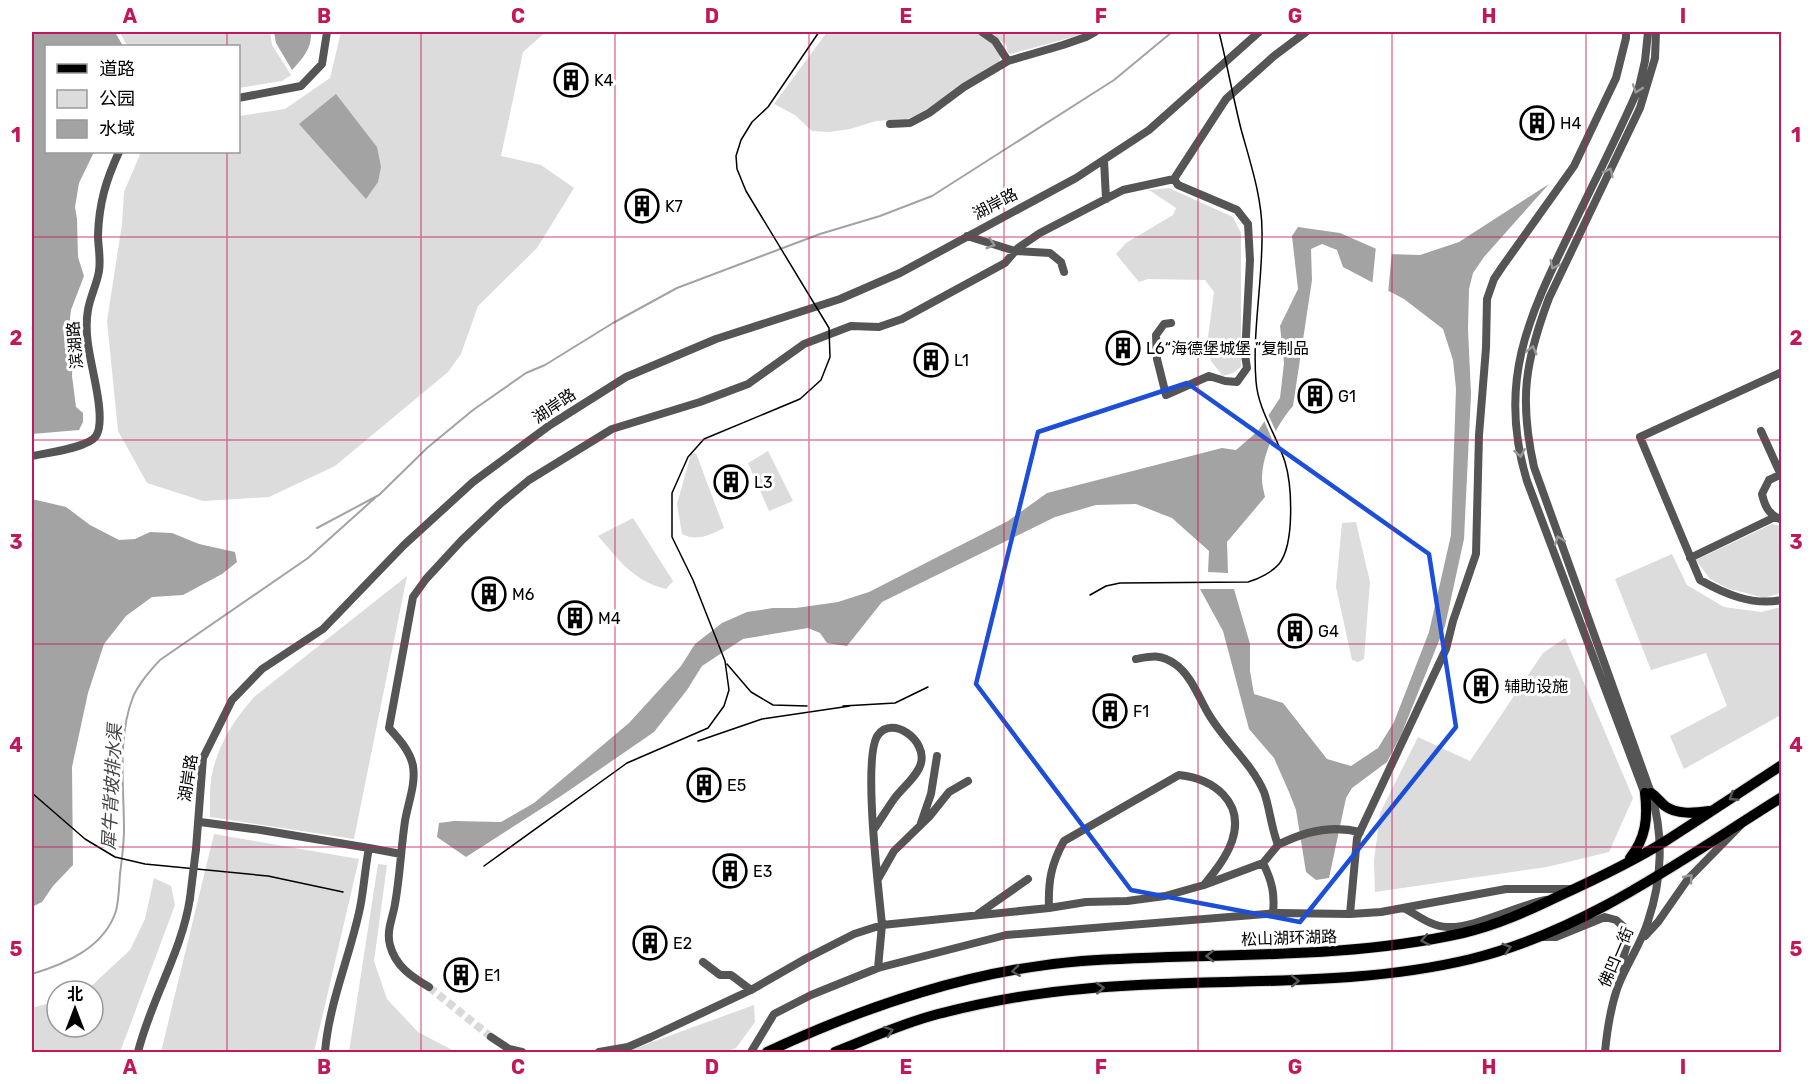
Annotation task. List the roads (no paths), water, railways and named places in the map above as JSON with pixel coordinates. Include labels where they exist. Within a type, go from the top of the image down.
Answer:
[{"type":"main road","name":"松山湖环湖路","points":[[767,1053],[860,1013],[929,988],[1003,973],[1078,962],[1323,953],[1402,945],[1466,932],[1516,916],[1595,881],[1658,845],[1782,765]]},
{"type":"main road","points":[[1627,862],[1637,848],[1645,830],[1648,793],[1659,798],[1668,808],[1676,811],[1685,813],[1712,810]]},
{"type":"main road","points":[[835,1053],[870,1038],[937,1015],[1008,999],[1081,989],[1167,984],[1324,980],[1406,972],[1472,959],[1537,937],[1607,905],[1782,797]]},
{"type":"street","points":[[240,98],[300,86],[322,64],[327,32]]},
{"type":"street","points":[[982,32],[995,40],[1008,61]]},
{"type":"street","points":[[890,124],[910,123],[929,113],[964,87],[1008,61],[1063,45],[1095,32]]},
{"type":"street","name":"湖岸路","points":[[138,1053],[146,1025],[180,942],[190,898],[200,822],[198,813],[203,758],[232,700],[262,669],[324,629],[404,544],[472,482],[550,425],[627,377],[716,339],[840,299],[900,273],[1076,178],[1149,130],[1259,32]]},
{"type":"street","points":[[429,987],[402,968],[390,945],[389,933],[414,778],[412,764],[402,742],[388,728],[412,597],[426,579],[462,540],[529,480],[612,429],[700,402],[748,384],[804,344],[814,340],[851,326],[879,327],[902,319],[1005,263],[1016,251],[1040,233],[1123,190],[1174,179],[1226,99],[1274,56],[1306,32]]},
{"type":"street","points":[[1350,914],[1357,838],[1446,649],[1476,554],[1479,435],[1488,298],[1502,267],[1574,166],[1616,78],[1626,32]]},
{"type":"street","points":[[1648,32],[1639,87],[1529,323],[1522,347],[1514,402],[1520,457],[1527,481],[1648,793]]},
{"type":"street","points":[[1648,793],[1542,493],[1527,438],[1525,382],[1537,329],[1549,298],[1640,108],[1655,58],[1656,32]]},
{"type":"street","name":"滨湖路","points":[[32,456],[79,446],[93,440],[98,433],[99,410],[87,337],[87,322],[88,309],[99,273],[98,236],[103,189],[119,153]]},
{"type":"street","points":[[1104,160],[1106,199]]},
{"type":"street","points":[[1171,323],[1164,324],[1156,335],[1158,359],[1166,395],[1209,376],[1238,382],[1247,368],[1245,356],[1250,260],[1248,224],[1237,210],[1178,185],[1174,179]]},
{"type":"street","points":[[967,236],[1016,251],[1050,253],[1061,262],[1064,272]]},
{"type":"street","points":[[1782,372],[1640,437],[1700,580],[1726,594],[1766,603],[1782,600]]},
{"type":"street","points":[[1690,558],[1778,519],[1765,507],[1762,494],[1769,480],[1781,475],[1761,431]]},
{"type":"street","points":[[1136,659],[1159,655],[1177,665],[1184,674],[1227,742],[1254,773],[1264,793],[1278,844]]},
{"type":"street","points":[[874,830],[895,797],[921,766],[923,755],[909,732],[890,728],[880,732],[874,742],[871,765],[874,830],[877,879],[882,925],[879,968]]},
{"type":"street","points":[[920,826],[931,794],[937,756]]},
{"type":"street","points":[[1049,908],[1048,888],[1054,858],[1064,841],[1179,775],[1200,779],[1215,786],[1227,799],[1232,812],[1234,826],[1232,839],[1224,858],[1204,885]]},
{"type":"street","points":[[877,879],[894,851],[950,792],[968,781]]},
{"type":"street","name":"佛凹一街","points":[[1605,1053],[1608,1023],[1622,978],[1648,921],[1658,875],[1658,845],[1648,793]]},
{"type":"street","points":[[1639,941],[1658,921],[1688,879],[1746,819]]},
{"type":"street","points":[[200,822],[401,854]]},
{"type":"street","points":[[599,1053],[628,1047],[751,990],[854,934],[882,925],[1049,908],[1086,902],[1127,901],[1165,896],[1204,885],[1263,863],[1278,844],[1316,830],[1347,829],[1360,832]]},
{"type":"street","points":[[325,1053],[326,1038],[360,909],[369,848]]},
{"type":"street","points":[[1263,863],[1271,879],[1275,895],[1273,913]]},
{"type":"street","points":[[976,916],[1028,879]]},
{"type":"street","points":[[752,1053],[774,1014],[811,995],[879,968],[1006,935],[1273,913],[1381,912],[1506,889],[1575,889]]},
{"type":"street","points":[[1404,908],[1432,923],[1447,927],[1461,926],[1532,902],[1556,898]]},
{"type":"street","points":[[1537,937],[1556,937],[1605,917],[1616,920],[1625,928],[1629,941],[1623,958],[1622,978]]},
{"type":"street","points":[[703,962],[720,975],[731,975],[751,990]]},
{"type":"street","points":[[491,1037],[509,1049],[522,1053]]},
{"type":"water","points":[[32,32],[115,32],[122,45],[45,45],[45,153],[94,153],[79,183],[75,207],[78,257],[84,276],[71,310],[68,335],[73,357],[72,376],[76,407],[83,413],[83,422],[79,430],[32,434]]},
{"type":"water","points":[[274,32],[311,32],[308,48],[292,70],[276,43]]},
{"type":"water","points":[[336,94],[377,147],[381,167],[378,182],[366,199],[299,124]]},
{"type":"water","points":[[1549,184],[1484,257],[1473,273],[1469,289],[1471,394],[1464,539],[1445,626],[1401,735],[1387,762],[1352,788],[1346,798],[1329,878],[1316,880],[1306,872],[1296,810],[1274,758],[1249,729],[1223,631],[1200,589],[1234,589],[1250,644],[1250,671],[1254,694],[1283,703],[1327,759],[1351,766],[1378,748],[1394,722],[1429,632],[1451,535],[1456,389],[1453,360],[1443,329],[1404,299],[1343,267],[1337,250],[1322,244],[1311,249],[1312,280],[1293,406],[1281,421],[1268,450],[1262,479],[1265,497],[1227,542],[1228,573],[1208,572],[1209,551],[1172,518],[1136,504],[1096,505],[1055,517],[882,602],[847,646],[827,643],[820,633],[808,628],[743,639],[702,666],[687,690],[654,732],[561,796],[466,857],[437,837],[439,823],[501,822],[534,803],[629,723],[681,666],[695,644],[722,623],[747,612],[838,602],[869,592],[1008,521],[1047,493],[1222,448],[1236,450],[1258,431],[1280,398],[1284,363],[1280,326],[1298,289],[1292,236],[1298,227],[1340,233],[1388,254],[1420,255],[1459,242]]},
{"type":"water","points":[[32,499],[66,507],[90,525],[119,540],[135,539],[150,532],[172,533],[199,544],[235,552],[237,562],[222,574],[183,595],[152,597],[126,616],[104,644],[88,693],[72,767],[73,865],[53,886],[42,902],[32,907]]},
{"type":"waterway","points":[[317,528],[379,495],[427,448],[473,410],[526,373],[545,365],[613,323],[677,288],[820,234],[880,216],[932,196],[1114,80],[1172,32]]},
{"type":"waterway","name":"犀牛背坡排水渠","points":[[32,974],[70,959],[93,945],[110,924],[116,911],[124,840],[123,745],[128,713],[133,697],[142,682],[160,660],[308,558],[376,497]]},
{"type":"tunnel","points":[[429,987],[491,1037]]},
{"type":"tram line","points":[[484,866],[627,763],[708,728],[724,706],[729,690],[725,661],[693,580],[672,537],[672,493],[688,457],[704,439],[800,399],[821,380],[830,357],[829,328],[746,191],[737,169],[736,156],[741,140],[752,122],[768,107],[819,32]]},
{"type":"tram line","points":[[1090,595],[1106,586],[1120,583],[1248,582],[1265,575],[1276,567],[1288,543],[1291,514],[1287,472],[1260,402],[1256,381],[1255,344],[1262,250],[1260,205],[1219,32]]},
{"type":"tram line","points":[[727,664],[751,692],[773,705],[807,706]]},
{"type":"tram line","points":[[843,706],[895,703],[928,687]]},
{"type":"tram line","points":[[698,741],[762,719],[850,706]]},
{"type":"tram line","points":[[32,793],[85,839],[115,857],[145,864],[268,876],[343,892]]},
{"type":"place","name":"K4","points":[[571,80]]},
{"type":"place","name":"H4","points":[[1537,123]]},
{"type":"place","name":"K7","points":[[642,206]]},
{"type":"place","name":"L6“海德堡城堡 ”复制品","points":[[1123,348]]},
{"type":"place","name":"L1","points":[[931,360]]},
{"type":"place","name":"G1","points":[[1315,396]]},
{"type":"place","name":"L3","points":[[731,482]]},
{"type":"place","name":"M6","points":[[489,594]]},
{"type":"place","name":"M4","points":[[575,618]]},
{"type":"place","name":"G4","points":[[1295,631]]},
{"type":"place","name":"辅助设施","points":[[1481,686]]},
{"type":"place","name":"F1","points":[[1110,711]]},
{"type":"place","name":"E5","points":[[704,785]]},
{"type":"place","name":"E3","points":[[730,871]]},
{"type":"place","name":"E2","points":[[650,943]]},
{"type":"place","name":"E1","points":[[461,975]]}]
